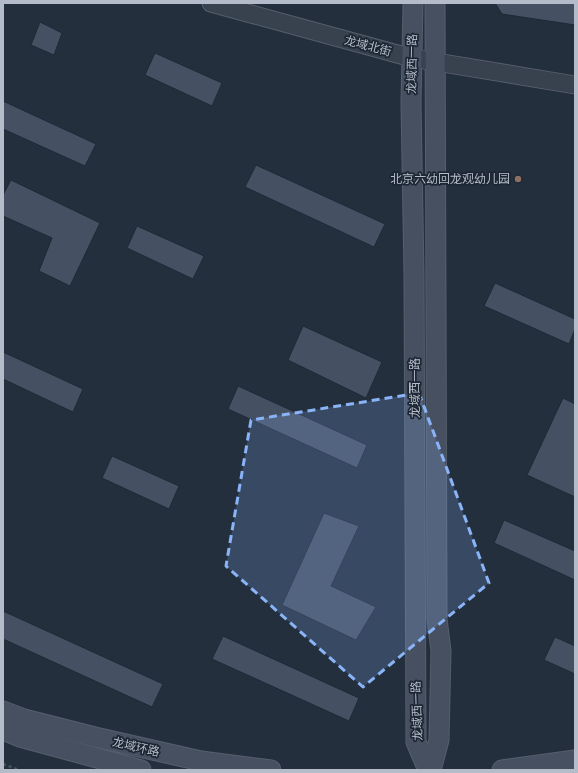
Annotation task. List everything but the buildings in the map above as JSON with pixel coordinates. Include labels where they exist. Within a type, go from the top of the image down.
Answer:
[{"type":"main road","name":"龙域西一路","points":[[413,3],[411,103],[414,276],[416,742],[428,770]]},
{"type":"main road","name":"龙域西一路","points":[[431,770],[440,740],[440,651],[437,619],[435,3]]},
{"type":"main road","name":"龙域环路","points":[[3,711],[24,719],[95,737],[201,761],[271,770]]},
{"type":"main road","name":"龙域环路","points":[[3,730],[20,737],[140,770]]},
{"type":"main road","points":[[502,770],[575,760]]},
{"type":"street","name":"龙域北街","points":[[211,3],[412,58],[575,85]]},
{"type":"path","points":[[3,764],[20,770]]},
{"type":"highlighted area","points":[[419,393],[489,583],[363,687],[226,566],[251,420]]},
{"type":"place","name":"北京六幼回龙观幼儿园","points":[[518,179]]}]
